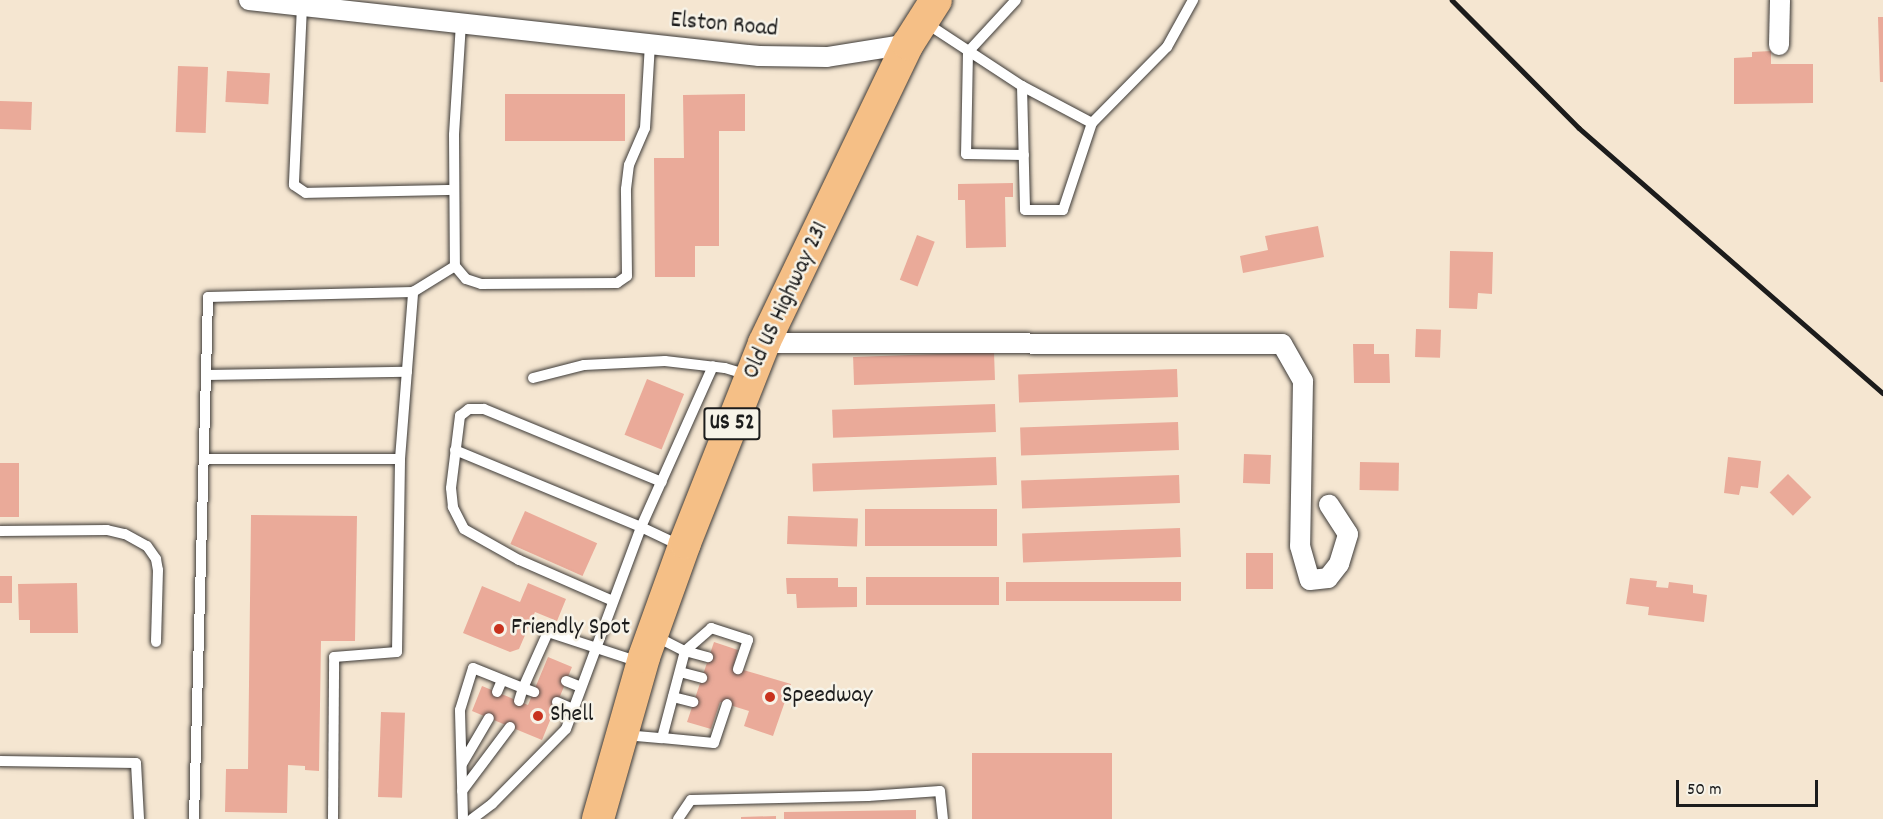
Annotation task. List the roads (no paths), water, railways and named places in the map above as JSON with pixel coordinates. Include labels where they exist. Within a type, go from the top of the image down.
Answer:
[{"type":"main road","name":"Old US Highway 231","points":[[598,819],[652,634],[764,343],[922,22]]},
{"type":"street","name":"Elston Road","points":[[249,0],[302,6],[428,10],[461,23],[759,56],[836,56],[922,22]]},
{"type":"street","points":[[1779,45],[1780,0]]},
{"type":"street","points":[[764,343],[1282,344],[1303,381],[1300,546],[1310,580],[1328,578],[1339,564],[1348,534],[1329,505]]},
{"type":"lane","points":[[1016,0],[968,52],[966,154],[1024,155]]},
{"type":"lane","points":[[1022,86],[1025,210],[1063,210],[1092,123],[1167,46],[1193,0]]},
{"type":"lane","points":[[302,6],[294,184],[306,193],[454,190]]},
{"type":"lane","points":[[922,22],[1022,86],[1092,123]]},
{"type":"lane","points":[[461,23],[454,135],[455,266],[466,279],[481,284],[617,283],[627,276],[626,189],[629,165],[645,128],[650,45]]},
{"type":"lane","points":[[194,819],[208,297],[413,292],[455,266]]},
{"type":"lane","points":[[333,819],[334,657],[397,652],[400,459],[413,292]]},
{"type":"lane","points":[[533,378],[584,365],[665,361],[713,366],[751,376]]},
{"type":"lane","points":[[472,819],[492,804],[566,729],[641,527],[713,366]]},
{"type":"lane","points":[[207,375],[406,372]]},
{"type":"lane","points":[[613,601],[519,560],[464,530],[453,507],[455,450],[460,416],[468,409],[484,409],[662,482]]},
{"type":"lane","points":[[455,450],[684,547]]},
{"type":"lane","points":[[205,459],[400,459]]},
{"type":"lane","points":[[0,531],[107,530],[125,534],[147,546],[156,559],[158,570],[156,642]]},
{"type":"lane","points":[[662,738],[685,651],[711,628],[748,640],[737,667]]},
{"type":"lane","points":[[519,701],[529,690],[548,632],[642,663]]},
{"type":"lane","points":[[652,634],[685,651],[708,657]]},
{"type":"lane","points":[[463,819],[460,710],[473,668],[529,690]]},
{"type":"lane","points":[[680,672],[702,678]]},
{"type":"lane","points":[[497,692],[502,680]]},
{"type":"lane","points":[[566,681],[581,687]]},
{"type":"lane","points":[[673,696],[693,702]]},
{"type":"lane","points":[[557,702],[573,709]]},
{"type":"lane","points":[[622,735],[714,743],[723,709]]},
{"type":"lane","points":[[462,765],[489,718]]},
{"type":"lane","points":[[462,791],[510,727]]},
{"type":"lane","points":[[0,761],[136,763],[140,819]]},
{"type":"lane","points":[[678,819],[691,800],[868,796],[940,791],[943,819]]},
{"type":"railway","points":[[1452,0],[1579,128],[1883,393]]},
{"type":"place","name":"Friendly Spot","points":[[499,629]]},
{"type":"place","name":"Speedway","points":[[770,697]]},
{"type":"place","name":"Shell","points":[[538,716]]}]
